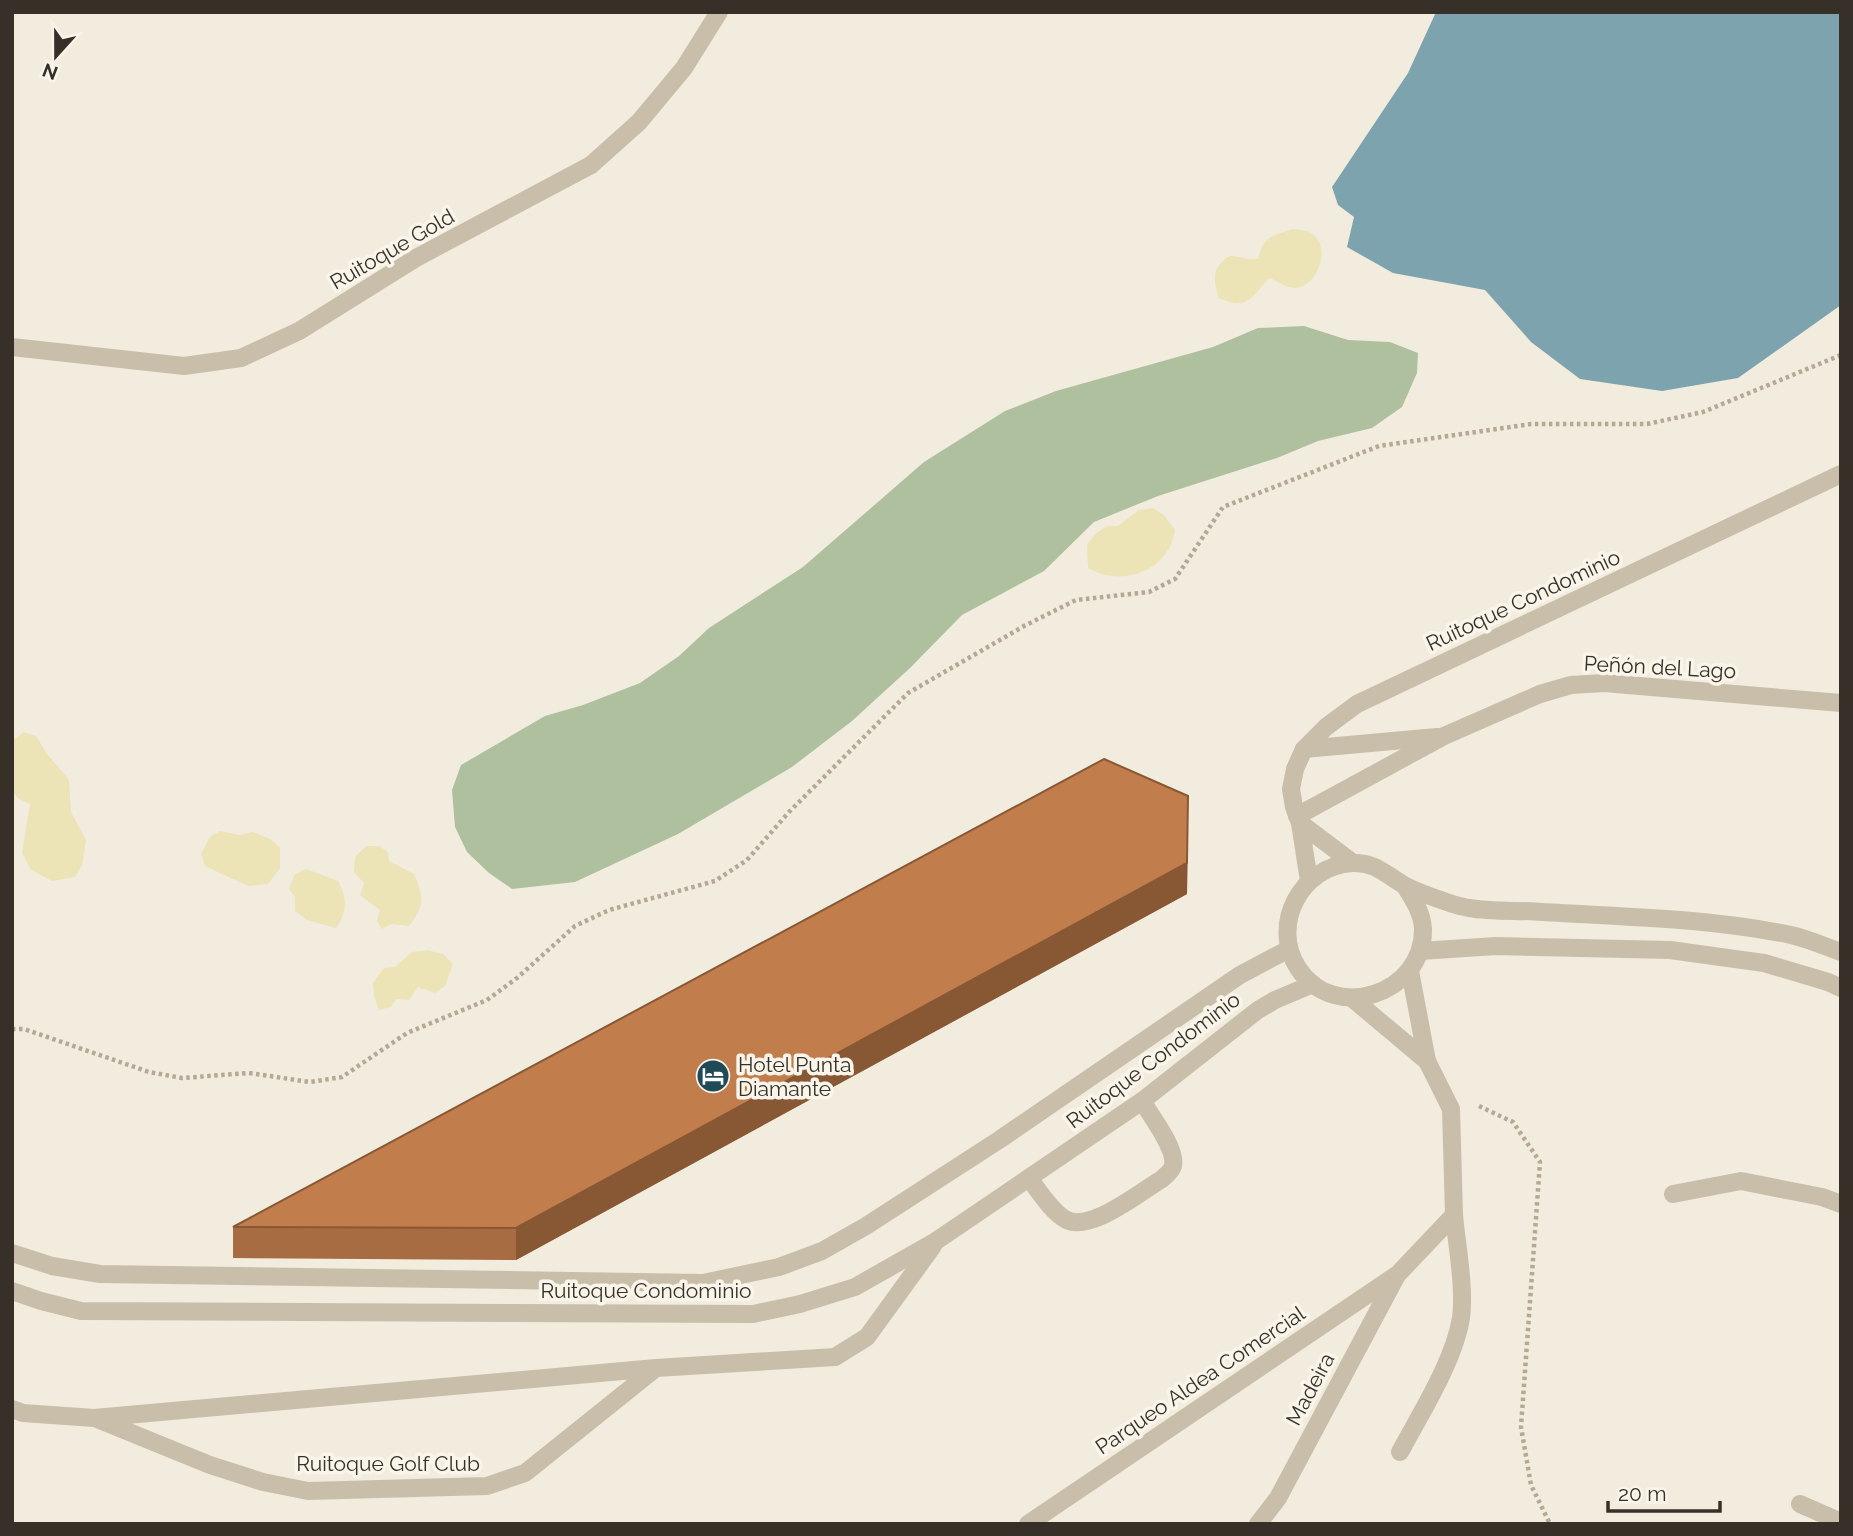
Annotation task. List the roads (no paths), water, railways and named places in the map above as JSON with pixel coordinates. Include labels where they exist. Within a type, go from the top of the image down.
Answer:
[{"type":"street","name":"Ruitoque Gold","points":[[12,347],[184,366],[241,358],[299,331],[416,258],[591,165],[639,122],[684,68],[719,12]]},
{"type":"street","name":"Ruitoque Condominio","points":[[1309,881],[1291,789],[1294,769],[1304,749],[1326,727],[1357,704],[1841,474]]},
{"type":"street","name":"Peñón del Lago","points":[[1444,736],[1540,694],[1571,685],[1604,683],[1841,703]]},
{"type":"street","points":[[1304,749],[1444,736]]},
{"type":"street","points":[[1353,863],[1298,819],[1444,736]]},
{"type":"street","points":[[1405,886],[1418,906],[1423,928],[1420,951],[1410,971],[1395,986],[1375,996],[1353,999],[1332,994],[1313,984],[1298,969],[1289,949],[1287,925],[1294,901],[1309,881],[1329,868],[1353,863],[1381,869],[1405,886],[1468,908],[1724,924],[1794,936],[1841,952]]},
{"type":"street","points":[[1420,951],[1496,946],[1670,950],[1763,962],[1841,988]]},
{"type":"street","name":"Ruitoque Condominio","points":[[12,1253],[52,1266],[100,1275],[703,1283],[779,1267],[822,1251],[904,1204],[1240,975],[1289,949]]},
{"type":"street","points":[[1400,1452],[1445,1369],[1461,1318],[1451,1109],[1427,1061],[1410,971]]},
{"type":"street","name":"Ruitoque Condominio","points":[[12,1291],[81,1311],[753,1314],[800,1304],[855,1287],[936,1241],[1142,1101],[1258,1010],[1275,999],[1313,984]]},
{"type":"street","points":[[1353,999],[1427,1061]]},
{"type":"street","points":[[1028,1178],[1063,1218],[1073,1223],[1096,1220],[1162,1179],[1172,1170],[1174,1161],[1171,1148],[1142,1101]]},
{"type":"street","points":[[1673,1194],[1741,1181],[1841,1204]]},
{"type":"street","points":[[1398,1273],[1454,1215]]},
{"type":"street","name":"Ruitoque Golf Club","points":[[12,1409],[23,1413],[94,1418],[656,1368],[835,1357],[867,1337],[936,1241]]},
{"type":"street","name":"Parqueo Aldea Comercial","points":[[1028,1524],[1398,1273]]},
{"type":"street","name":"Madeira","points":[[1258,1524],[1278,1498],[1398,1273]]},
{"type":"street","name":"Ruitoque Golf Club","points":[[94,1418],[210,1465],[263,1482],[308,1491],[487,1486],[525,1473],[656,1368]]},
{"type":"street","points":[[1800,1504],[1841,1522]]},
{"type":"water","points":[[1436,12],[1841,12],[1841,305],[1738,378],[1662,391],[1580,379],[1531,342],[1485,290],[1393,273],[1347,247],[1354,217],[1338,205],[1332,187],[1408,73]]},
{"type":"place","name":"Hotel Punta Diamante","points":[[713,1076]]}]
